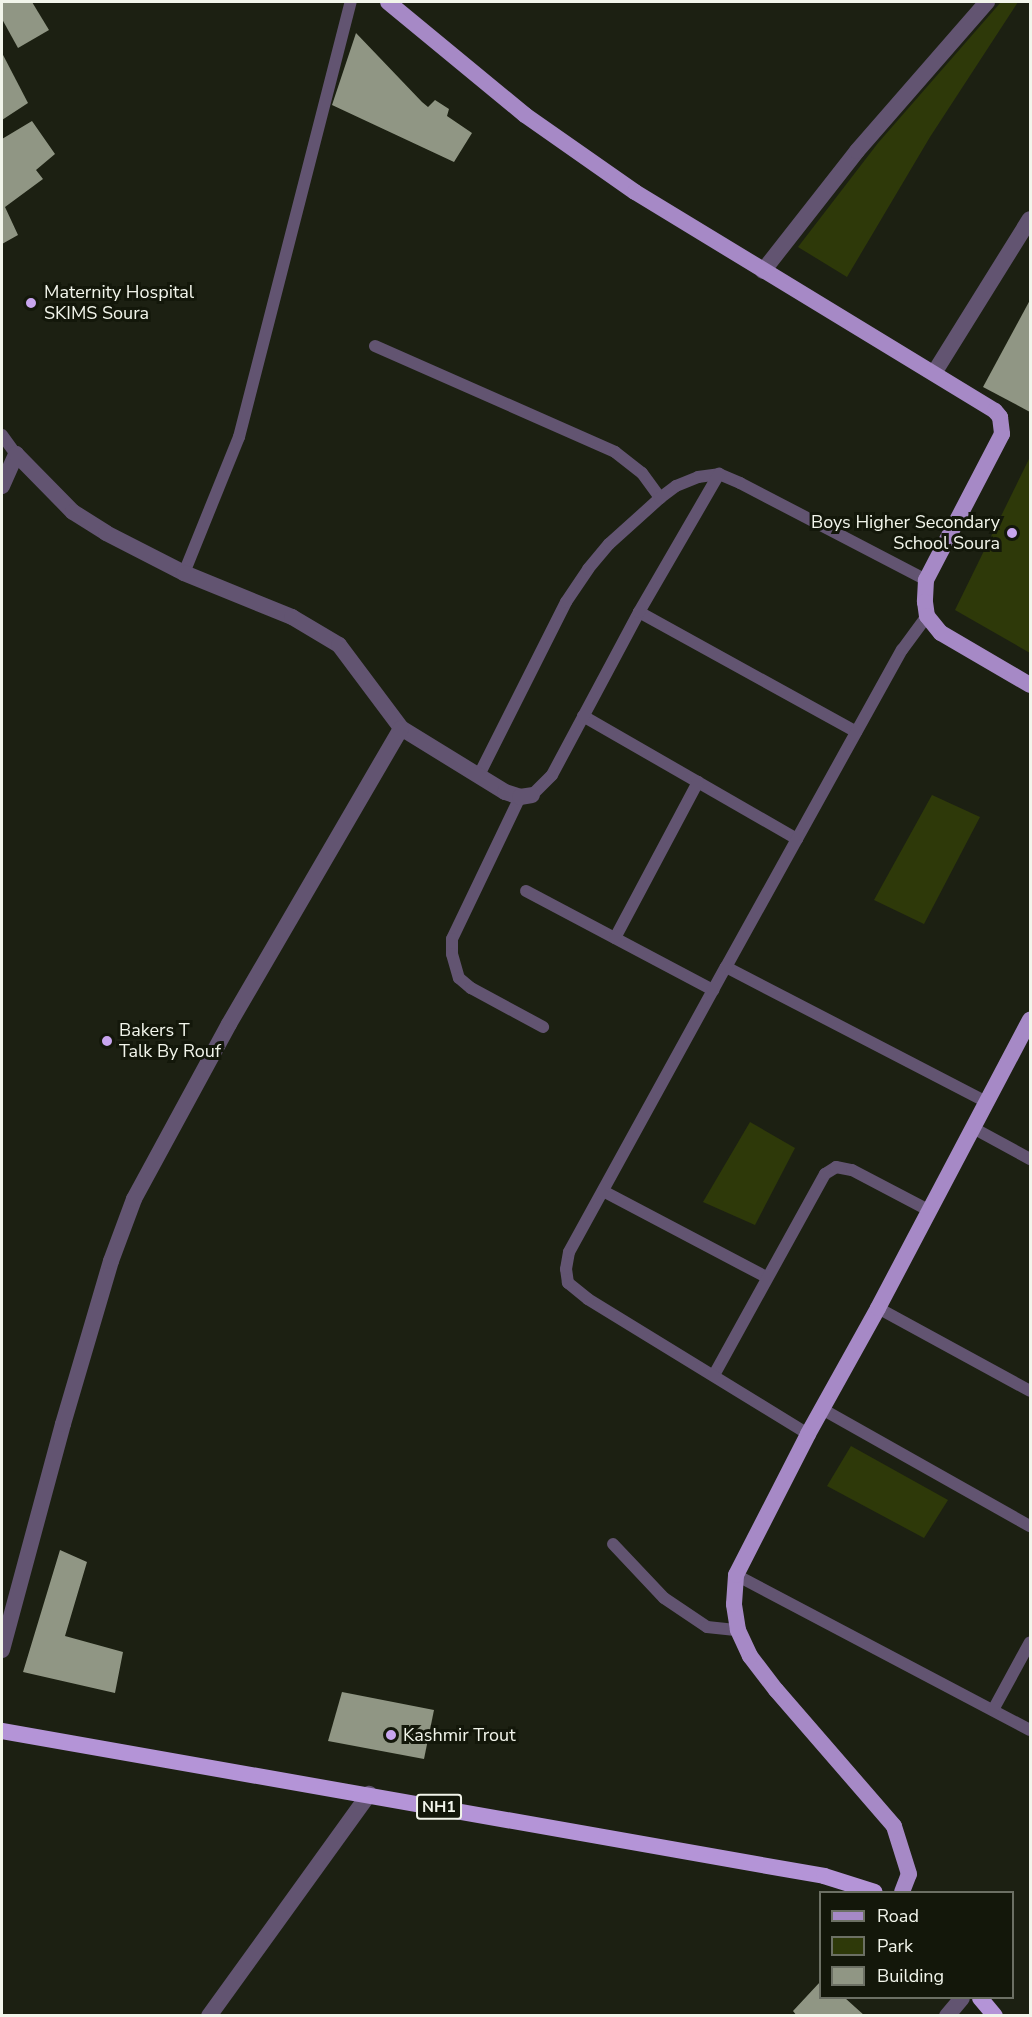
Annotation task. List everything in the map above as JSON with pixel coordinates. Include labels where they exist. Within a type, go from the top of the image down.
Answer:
[{"type":"highway","name":"NH1","points":[[2,1731],[824,1876],[869,1891]]},
{"type":"highway","points":[[981,1999],[995,2016]]},
{"type":"main road","points":[[388,2],[525,115],[635,192],[988,404],[1000,417],[1002,434],[926,580],[927,616],[941,633],[1030,685]]},
{"type":"main road","points":[[903,1891],[909,1875],[894,1826],[776,1690],[750,1656],[738,1630],[734,1604],[736,1575],[808,1434],[988,1102],[1025,1046],[1030,1020]]},
{"type":"street","points":[[764,271],[857,151],[987,2]]},
{"type":"street","points":[[934,373],[1030,219]]},
{"type":"street","points":[[2,486],[16,454],[73,512],[106,533],[184,573],[292,617],[339,645],[401,728],[505,792],[526,796]]},
{"type":"street","points":[[2,1650],[66,1413],[111,1261],[134,1199],[229,1024],[401,728]]},
{"type":"street","points":[[209,2016],[369,1794]]},
{"type":"street","points":[[947,2016],[961,1999]]},
{"type":"lane","points":[[184,573],[239,437],[351,2]]},
{"type":"lane","points":[[375,346],[615,452],[642,472],[660,498]]},
{"type":"lane","points":[[2,435],[16,454]]},
{"type":"lane","points":[[543,1027],[471,988],[459,978],[452,954],[452,939],[526,796],[552,775],[639,612],[719,474]]},
{"type":"lane","points":[[479,775],[566,602],[609,544],[676,486],[698,477],[719,474],[926,580]]},
{"type":"lane","points":[[639,612],[856,732]]},
{"type":"lane","points":[[808,1434],[588,1299],[568,1283],[566,1269],[569,1252],[713,990],[902,650],[927,616]]},
{"type":"lane","points":[[583,716],[797,839]]},
{"type":"lane","points":[[615,938],[698,782]]},
{"type":"lane","points":[[526,891],[713,990]]},
{"type":"lane","points":[[726,967],[988,1102]]},
{"type":"lane","points":[[975,1129],[1030,1158]]},
{"type":"lane","points":[[714,1375],[816,1185],[825,1174],[836,1167],[852,1170],[930,1211]]},
{"type":"lane","points":[[603,1191],[766,1277]]},
{"type":"lane","points":[[878,1308],[1030,1391]]},
{"type":"lane","points":[[822,1409],[1030,1526]]},
{"type":"lane","points":[[613,1544],[664,1598],[707,1627],[738,1630]]},
{"type":"lane","points":[[736,1575],[1030,1730]]},
{"type":"lane","points":[[993,1710],[1030,1642]]},
{"type":"green space","points":[[1001,2],[1018,2],[930,137],[847,277],[798,247],[878,143]]},
{"type":"green space","name":"Boys Higher Secondary School Soura","points":[[1030,457],[1030,653],[955,610]]},
{"type":"green space","points":[[932,795],[980,817],[924,924],[874,900]]},
{"type":"green space","points":[[750,1122],[795,1148],[755,1225],[703,1202]]},
{"type":"green space","points":[[851,1446],[948,1500],[924,1538],[827,1486]]},
{"type":"building","points":[[2,2],[32,2],[49,30],[18,48],[2,19]]},
{"type":"building","points":[[356,33],[422,102],[428,107],[435,100],[449,109],[447,116],[472,133],[454,162],[332,105]]},
{"type":"building","points":[[2,53],[28,103],[2,120]]},
{"type":"building","points":[[32,121],[55,154],[36,170],[43,179],[5,207],[18,235],[2,244],[2,139]]},
{"type":"building","points":[[1030,300],[1030,412],[983,387]]},
{"type":"building","points":[[60,1550],[87,1562],[65,1636],[123,1652],[115,1693],[23,1672]]},
{"type":"building","points":[[342,1692],[434,1710],[424,1759],[328,1741]]},
{"type":"building","points":[[819,1983],[819,1999],[846,1999],[865,2016],[797,2016],[793,2011]]},
{"type":"place","name":"Maternity Hospital SKIMS Soura","points":[[31,303]]},
{"type":"place","name":"Boys Higher Secondary School Soura","points":[[1012,533]]},
{"type":"place","name":"Bakers T Talk By Rouf","points":[[107,1041]]},
{"type":"place","name":"Kashmir Trout","points":[[391,1735]]}]
